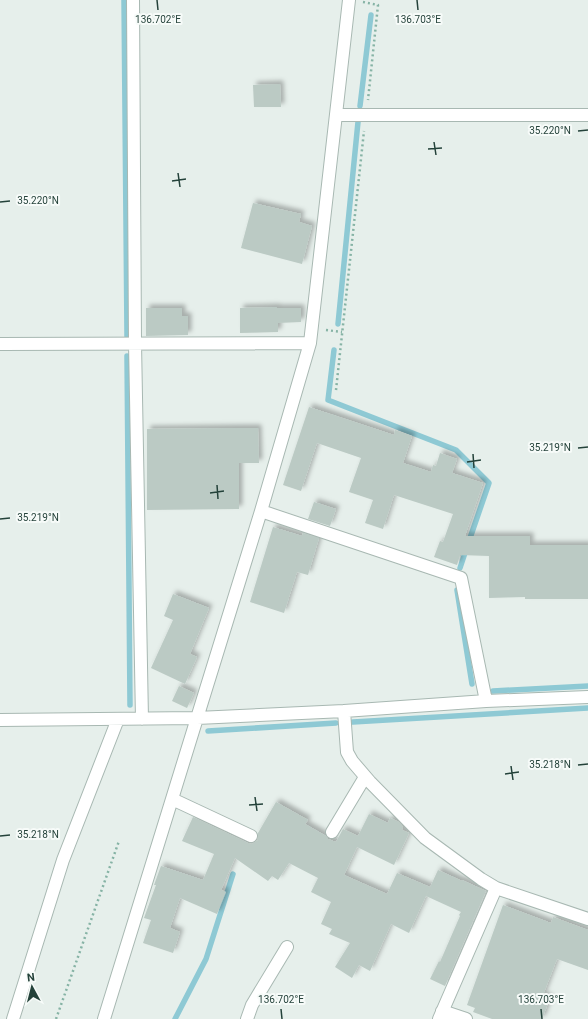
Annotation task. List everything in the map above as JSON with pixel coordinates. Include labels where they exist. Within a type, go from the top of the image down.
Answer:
[{"type":"street","points":[[133,0],[135,344],[142,719]]},
{"type":"street","points":[[104,1019],[198,718],[310,343],[349,0]]},
{"type":"street","points":[[336,115],[588,114]]},
{"type":"street","points":[[0,344],[310,343]]},
{"type":"street","points":[[261,511],[462,578],[486,701]]},
{"type":"street","points":[[0,720],[198,718],[344,711],[486,701],[588,697]]},
{"type":"street","points":[[344,711],[347,752],[352,761],[425,838],[481,879],[496,888],[588,919]]},
{"type":"street","points":[[13,1019],[63,860],[118,719]]},
{"type":"street","points":[[332,832],[366,777]]},
{"type":"street","points":[[172,799],[251,836]]},
{"type":"street","points":[[466,1019],[441,1015],[496,888]]},
{"type":"street","points":[[247,1019],[252,1005],[287,947]]},
{"type":"path","points":[[336,390],[378,5],[362,2]]},
{"type":"path","points":[[56,1019],[119,841]]},
{"type":"building","points":[[280,84],[281,107],[254,107],[253,85]]},
{"type":"building","points":[[253,203],[301,214],[299,222],[312,226],[302,264],[241,248]]},
{"type":"building","points":[[146,308],[182,308],[182,316],[188,316],[188,335],[146,336]]},
{"type":"building","points":[[240,308],[301,308],[301,322],[278,323],[278,332],[240,333]]},
{"type":"building","points":[[309,407],[394,435],[395,430],[412,436],[403,463],[431,472],[433,465],[436,466],[440,453],[457,459],[452,473],[483,483],[465,536],[530,536],[530,545],[588,545],[588,599],[525,599],[525,597],[489,598],[489,556],[460,555],[457,565],[434,557],[440,541],[443,542],[453,514],[394,495],[383,529],[365,523],[373,500],[349,492],[361,458],[317,443],[301,491],[283,485]]},
{"type":"building","points":[[258,428],[259,463],[239,463],[239,509],[147,510],[147,429]]},
{"type":"building","points":[[314,502],[336,509],[330,526],[308,519]]},
{"type":"building","points":[[273,527],[302,536],[303,533],[319,538],[308,575],[297,572],[284,613],[250,602]]},
{"type":"building","points":[[173,594],[209,608],[190,654],[197,657],[185,684],[151,668],[173,620],[164,616]]},
{"type":"building","points":[[179,686],[194,693],[187,708],[172,701]]},
{"type":"building","points":[[276,802],[308,820],[305,824],[326,836],[328,839],[336,842],[343,829],[358,836],[369,814],[388,823],[390,818],[399,822],[403,827],[402,830],[409,833],[394,865],[357,847],[344,875],[387,894],[397,873],[430,887],[409,933],[391,924],[370,971],[359,965],[352,978],[335,967],[350,943],[329,934],[332,929],[321,924],[331,902],[311,892],[318,878],[289,863],[278,880],[272,876],[268,881],[235,858],[221,890],[226,892],[217,914],[180,898],[170,928],[180,932],[173,953],[143,943],[151,920],[144,918],[161,866],[203,880],[214,854],[182,841],[193,817],[252,844],[258,840],[258,833]]},
{"type":"building","points":[[438,870],[486,891],[445,986],[430,979],[439,961],[440,962],[461,912],[426,896]]},
{"type":"building","points":[[503,905],[551,923],[553,917],[588,930],[588,970],[557,959],[543,995],[550,998],[542,1019],[492,1019],[473,1012],[475,1008],[467,1005]]},
{"type":"waterway","points":[[124,0],[127,336]]},
{"type":"waterway","points":[[360,106],[371,15]]},
{"type":"waterway","points":[[338,324],[358,122]]},
{"type":"waterway","points":[[334,350],[328,400],[456,450],[489,483],[469,541]]},
{"type":"waterway","points":[[127,356],[130,705]]},
{"type":"waterway","points":[[460,568],[466,550]]},
{"type":"waterway","points":[[457,590],[472,684]]},
{"type":"waterway","points":[[493,691],[588,686]]},
{"type":"waterway","points":[[353,722],[588,708]]},
{"type":"waterway","points":[[208,731],[336,723]]},
{"type":"waterway","points":[[175,1019],[206,959],[233,874]]}]
